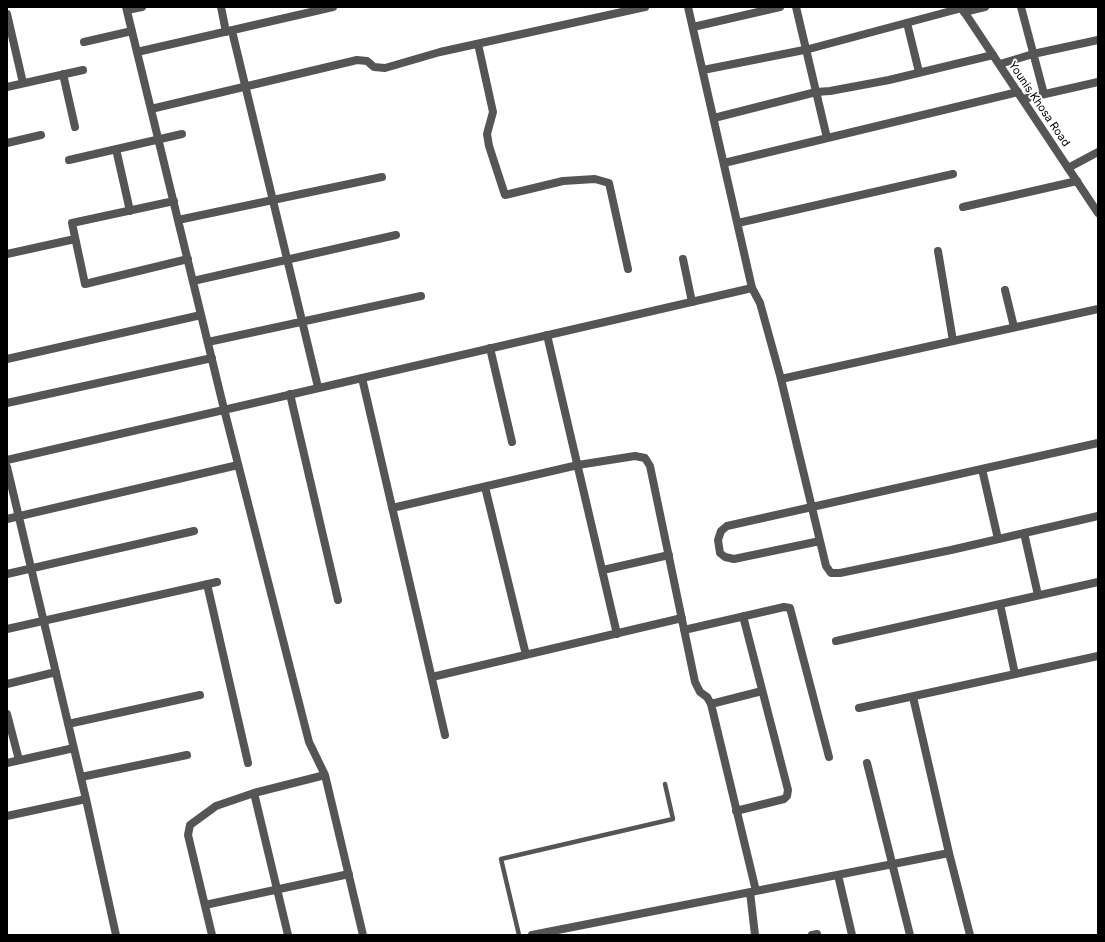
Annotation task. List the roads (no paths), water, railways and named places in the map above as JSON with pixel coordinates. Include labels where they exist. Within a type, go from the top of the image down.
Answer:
[{"type":"street","points":[[142,7],[127,9],[132,32],[238,465],[309,742],[325,776],[363,935]]},
{"type":"street","points":[[221,7],[246,86],[318,387]]},
{"type":"street","points":[[137,52],[333,7]]},
{"type":"street","points":[[151,109],[357,60],[367,61],[374,67],[385,68],[440,52],[645,7]]},
{"type":"street","points":[[688,7],[752,288],[760,303],[781,379],[826,566],[831,573],[840,573],[1098,516]]},
{"type":"street","points":[[693,27],[780,7]]},
{"type":"street","points":[[796,7],[827,138]]},
{"type":"street","points":[[703,70],[806,49],[962,9],[985,7]]},
{"type":"street","points":[[1022,7],[1044,94]]},
{"type":"street","name":"Younis Khosa Road","points":[[962,9],[1098,213]]},
{"type":"street","points":[[7,14],[23,83]]},
{"type":"street","points":[[907,23],[919,72]]},
{"type":"street","points":[[84,42],[132,32]]},
{"type":"street","points":[[1000,64],[1033,54],[1098,40]]},
{"type":"street","points":[[478,44],[493,112],[487,134],[488,146],[505,195],[563,181],[595,180],[609,183],[628,269]]},
{"type":"street","points":[[714,118],[816,92],[837,90],[993,55]]},
{"type":"street","points":[[7,87],[84,70]]},
{"type":"street","points":[[63,74],[75,127]]},
{"type":"street","points":[[1023,99],[1098,82]]},
{"type":"street","points":[[724,162],[1018,92]]},
{"type":"street","points":[[69,160],[182,134]]},
{"type":"street","points":[[7,143],[41,135]]},
{"type":"street","points":[[116,149],[130,210]]},
{"type":"street","points":[[1068,168],[1098,152]]},
{"type":"street","points":[[738,224],[952,174]]},
{"type":"street","points":[[178,220],[382,177]]},
{"type":"street","points":[[963,207],[1077,181]]},
{"type":"street","points":[[174,201],[72,223],[84,284],[188,259]]},
{"type":"street","points":[[193,281],[396,235]]},
{"type":"street","points":[[7,254],[75,239]]},
{"type":"street","points":[[938,251],[953,341]]},
{"type":"street","points":[[683,259],[692,302]]},
{"type":"street","points":[[7,460],[752,288]]},
{"type":"street","points":[[1005,290],[1014,327]]},
{"type":"street","points":[[208,342],[421,296]]},
{"type":"street","points":[[781,379],[1098,309]]},
{"type":"street","points":[[7,359],[201,315]]},
{"type":"street","points":[[547,335],[617,634]]},
{"type":"street","points":[[490,348],[512,442]]},
{"type":"street","points":[[7,403],[212,358]]},
{"type":"street","points":[[362,378],[445,735]]},
{"type":"street","points":[[290,394],[338,600]]},
{"type":"street","points":[[820,541],[734,559],[725,557],[720,553],[718,540],[721,531],[728,526],[1098,443]]},
{"type":"street","points":[[392,508],[578,465],[635,456],[645,458],[650,466],[695,682],[700,692],[707,697],[711,704],[736,811],[753,892],[755,935]]},
{"type":"street","points":[[7,519],[238,465]]},
{"type":"street","points":[[7,467],[81,777],[116,935]]},
{"type":"street","points":[[982,469],[998,539]]},
{"type":"street","points":[[485,487],[526,655]]},
{"type":"street","points":[[7,574],[194,531]]},
{"type":"street","points":[[1024,533],[1038,595]]},
{"type":"street","points":[[603,570],[668,556]]},
{"type":"street","points":[[7,628],[217,582]]},
{"type":"street","points":[[836,641],[1098,582]]},
{"type":"street","points":[[207,584],[248,763]]},
{"type":"street","points":[[1000,604],[1015,674]]},
{"type":"street","points":[[684,630],[784,607],[790,608],[829,757]]},
{"type":"street","points":[[736,811],[784,799],[787,796],[788,790],[743,616]]},
{"type":"street","points":[[432,677],[682,618]]},
{"type":"street","points":[[860,708],[1098,656]]},
{"type":"street","points":[[7,684],[56,672]]},
{"type":"street","points":[[711,704],[762,691]]},
{"type":"street","points":[[68,724],[200,695]]},
{"type":"street","points":[[913,696],[970,935]]},
{"type":"street","points":[[7,714],[19,760]]},
{"type":"street","points":[[7,763],[74,748]]},
{"type":"street","points":[[81,777],[187,756]]},
{"type":"street","points":[[868,763],[910,935]]},
{"type":"street","points":[[212,935],[188,835],[190,825],[216,806],[254,793],[325,776]]},
{"type":"street","points":[[254,793],[288,935]]},
{"type":"street","points":[[7,816],[86,799]]},
{"type":"street","points":[[532,935],[949,852]]},
{"type":"street","points":[[204,905],[277,888],[349,874]]},
{"type":"street","points":[[838,875],[852,935]]},
{"type":"lane","points":[[519,935],[500,859],[673,819],[665,784]]}]
